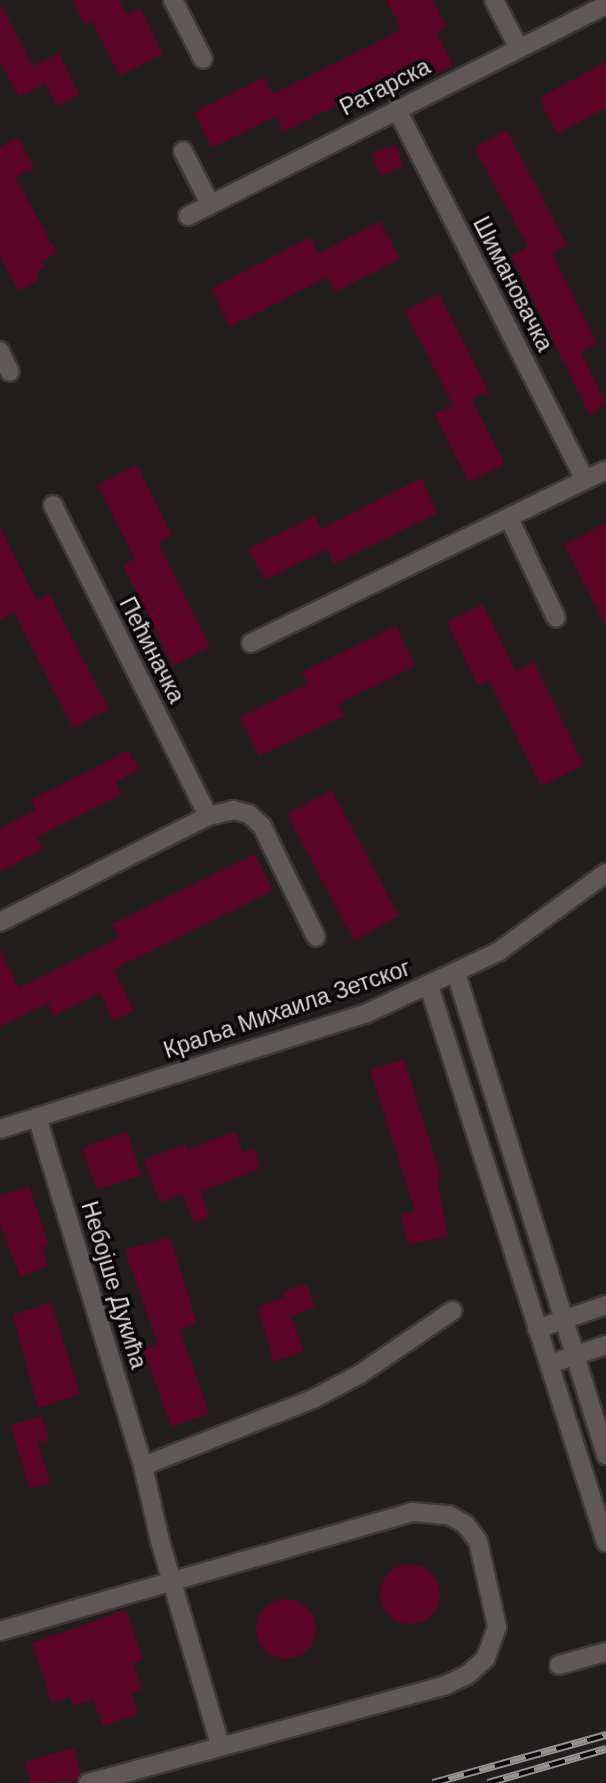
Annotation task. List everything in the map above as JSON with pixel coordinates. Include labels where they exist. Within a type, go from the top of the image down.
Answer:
[{"type":"street","points":[[173,0],[203,59]]},
{"type":"street","points":[[494,0],[518,47]]},
{"type":"street","name":"Ратарска","points":[[188,216],[518,47],[606,5]]},
{"type":"street","name":"Шимановачка","points":[[397,109],[585,480]]},
{"type":"street","points":[[183,151],[210,204]]},
{"type":"street","points":[[0,351],[10,372]]},
{"type":"street","points":[[251,643],[606,470]]},
{"type":"street","name":"Пећиначка","points":[[53,505],[208,816]]},
{"type":"street","points":[[509,518],[556,618]]},
{"type":"street","points":[[0,922],[208,816],[233,810],[256,818],[316,937]]},
{"type":"street","name":"Краља Михаила Зетског","points":[[0,1129],[367,1013],[456,973],[523,937],[606,873]]},
{"type":"street","points":[[456,973],[606,1455]]},
{"type":"street","points":[[429,986],[606,1543]]},
{"type":"street","name":"Небојше Дукића","points":[[37,1117],[143,1466],[160,1541],[220,1745]]},
{"type":"street","points":[[537,1329],[606,1306]]},
{"type":"street","points":[[143,1466],[313,1399],[360,1374],[452,1311]]},
{"type":"street","points":[[550,1364],[606,1345]]},
{"type":"street","points":[[0,1631],[412,1513],[449,1515],[466,1525],[478,1541],[497,1628],[486,1658],[467,1675],[443,1686],[88,1783]]},
{"type":"street","points":[[559,1665],[606,1652]]},
{"type":"building","points":[[73,0],[119,0],[127,15],[140,8],[163,54],[120,76],[92,21],[85,25]]},
{"type":"building","points":[[386,0],[433,0],[447,27],[437,32],[453,66],[406,87],[400,74],[283,132],[276,116],[212,148],[194,112],[264,77],[273,94],[401,30]]},
{"type":"building","points":[[0,3],[33,66],[59,53],[79,95],[56,106],[45,83],[19,97],[0,62]]},
{"type":"building","points":[[606,62],[606,108],[557,134],[539,98]]},
{"type":"building","points":[[507,130],[567,246],[552,253],[597,343],[581,352],[606,403],[590,416],[511,256],[528,247],[474,147]]},
{"type":"building","points":[[18,137],[34,168],[15,177],[57,253],[42,261],[46,267],[36,272],[40,279],[18,291],[0,256],[0,147]]},
{"type":"building","points":[[395,145],[404,166],[381,176],[371,154]]},
{"type":"building","points":[[380,221],[400,259],[335,292],[327,277],[230,327],[211,289],[310,237],[318,254]]},
{"type":"building","points":[[439,294],[489,392],[472,400],[505,464],[469,482],[434,414],[453,405],[405,311]]},
{"type":"building","points":[[137,465],[172,535],[158,543],[210,647],[173,666],[123,565],[135,559],[97,485]]},
{"type":"building","points":[[421,478],[438,513],[334,564],[327,549],[265,580],[248,549],[314,516],[321,529]]},
{"type":"building","points":[[606,523],[606,626],[564,545]]},
{"type":"building","points":[[0,527],[37,600],[49,593],[109,709],[73,728],[14,612],[0,620]]},
{"type":"building","points":[[483,604],[516,671],[534,662],[584,765],[541,786],[489,680],[478,686],[447,622]]},
{"type":"building","points":[[396,626],[415,666],[338,704],[344,716],[259,756],[240,717],[308,684],[302,672]]},
{"type":"building","points":[[129,750],[139,770],[116,782],[122,794],[37,837],[43,849],[0,872],[0,828],[36,810],[31,800]]},
{"type":"building","points":[[332,790],[399,916],[354,941],[287,814]]},
{"type":"building","points":[[255,854],[273,891],[114,969],[134,1011],[113,1021],[100,993],[54,1016],[48,1003],[0,1027],[0,949],[19,988],[119,938],[112,924]]},
{"type":"building","points":[[404,1059],[441,1178],[437,1179],[448,1236],[407,1245],[401,1214],[415,1211],[370,1070]]},
{"type":"building","points":[[235,1131],[243,1153],[253,1148],[261,1168],[200,1192],[210,1216],[194,1223],[182,1194],[160,1203],[144,1160],[186,1144],[188,1150]]},
{"type":"building","points":[[127,1132],[142,1175],[97,1190],[82,1148]]},
{"type":"building","points":[[29,1186],[49,1245],[42,1248],[48,1266],[20,1277],[0,1224],[0,1196]]},
{"type":"building","points":[[170,1237],[197,1323],[180,1330],[209,1414],[172,1427],[143,1350],[158,1344],[127,1257],[127,1249]]},
{"type":"building","points":[[306,1283],[315,1307],[291,1316],[304,1351],[273,1362],[258,1307],[285,1297],[283,1292]]},
{"type":"building","points":[[51,1302],[80,1394],[38,1408],[13,1315]]},
{"type":"building","points":[[41,1416],[49,1440],[38,1443],[50,1483],[30,1489],[10,1425]]},
{"type":"building","points":[[410,1564],[427,1569],[435,1577],[440,1594],[435,1611],[427,1619],[410,1624],[393,1619],[385,1611],[380,1594],[385,1577],[393,1569]]},
{"type":"building","points":[[286,1599],[307,1608],[316,1629],[307,1650],[286,1659],[265,1650],[256,1629],[265,1608]]},
{"type":"building","points":[[126,1610],[143,1659],[133,1663],[142,1689],[131,1693],[138,1714],[103,1726],[93,1699],[73,1706],[69,1697],[52,1703],[32,1643]]},
{"type":"building","points":[[74,1748],[81,1774],[77,1781],[31,1783],[25,1762]]},
{"type":"railway","points":[[433,1783],[606,1735]]},
{"type":"railway","points":[[488,1783],[606,1749]]}]
